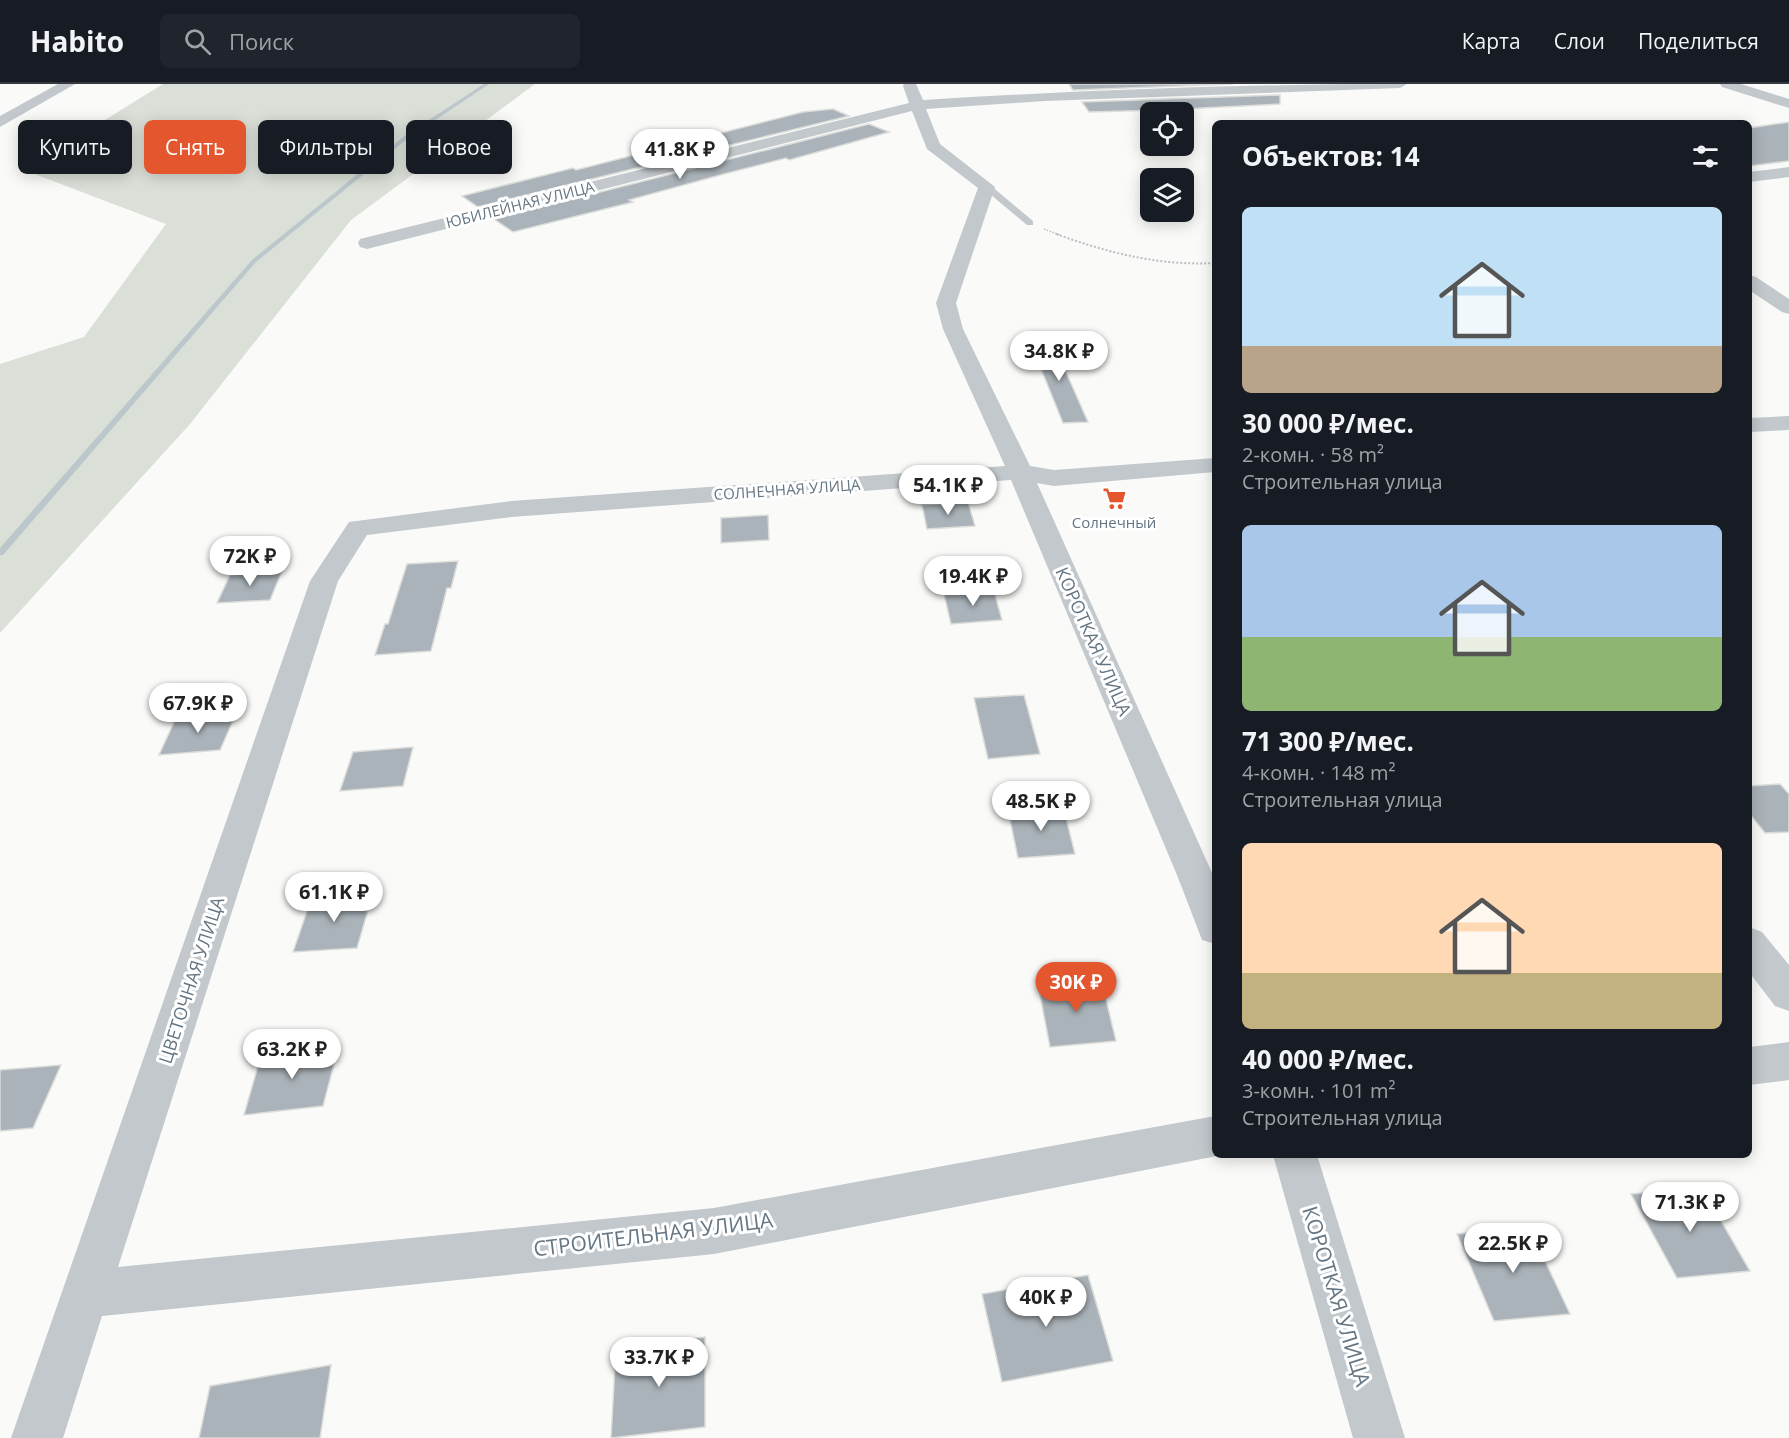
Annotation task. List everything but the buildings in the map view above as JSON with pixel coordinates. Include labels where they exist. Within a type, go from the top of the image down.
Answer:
[{"type":"street","points":[[0,122],[68,84]]},
{"type":"street","points":[[909,84],[933,146],[987,186]]},
{"type":"street","name":"ЮБИЛЕЙНАЯ УЛИЦА","points":[[367,243],[918,105],[1045,97],[1400,84]]},
{"type":"street","points":[[1727,84],[1789,104]]},
{"type":"street","points":[[1752,177],[1789,172]]},
{"type":"street","name":"КОРОТКАЯ УЛИЦА","points":[[987,186],[946,303],[953,329],[1020,472],[1191,864],[1212,921]]},
{"type":"street","points":[[1752,283],[1789,308]]},
{"type":"street","points":[[1752,425],[1789,423]]},
{"type":"street","name":"СОЛНЕЧНАЯ УЛИЦА","points":[[358,528],[511,509],[1020,472],[1054,478],[1212,465]]},
{"type":"street","name":"ЦВЕТОЧНАЯ УЛИЦА","points":[[37,1438],[324,581],[358,528]]},
{"type":"street","points":[[1752,948],[1789,994]]},
{"type":"street","points":[[1752,1066],[1789,1061]]},
{"type":"street","name":"СТРОИТЕЛЬНАЯ УЛИЦА","points":[[87,1294],[714,1231],[1212,1138]]},
{"type":"street","name":"КОРОТКАЯ УЛИЦА","points":[[1296,1158],[1379,1438]]},
{"type":"lane","points":[[987,186],[1030,223]]},
{"type":"path","points":[[1030,223],[1121,256],[1184,266],[1212,262]]},
{"type":"shaded area","points":[[163,84],[535,84],[486,120],[406,120],[406,174],[413,174],[351,220],[190,424],[0,633],[0,364],[84,337],[166,224],[35,174],[132,174],[132,120],[105,120]]},
{"type":"waterway","points":[[0,553],[254,261],[405,138],[487,84]]},
{"type":"place","name":"Солнечный","points":[[1114,498]]}]
